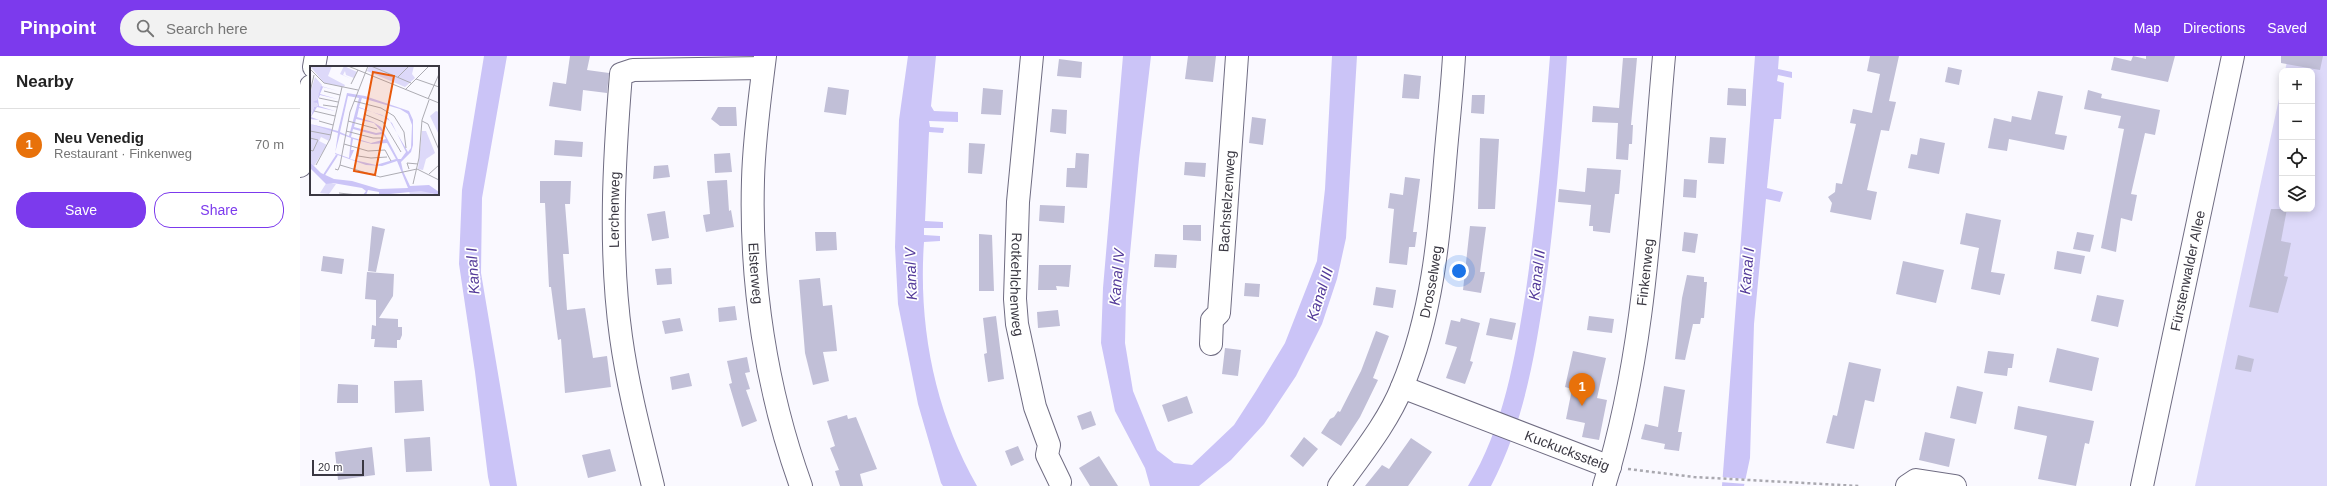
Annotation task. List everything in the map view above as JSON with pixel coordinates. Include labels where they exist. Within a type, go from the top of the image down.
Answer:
[{"type":"street","points":[[314,66],[316,56]]},
{"type":"street","name":"Rotkehlchenweg","points":[[1032,56],[1018,202],[1015,299],[1018,324],[1035,407],[1049,445],[1047,455],[1060,482]]},
{"type":"street","name":"Bachstelzenweg","points":[[1211,344],[1212,320],[1219,313],[1237,56]]},
{"type":"street","name":"Drosselweg","points":[[1339,486],[1368,446],[1402,387],[1416,345],[1435,264],[1454,56]]},
{"type":"street","name":"Finkenweg","points":[[1607,476],[1623,413],[1637,334],[1652,204],[1664,56]]},
{"type":"street","name":"Fürstenwalder Allee","points":[[2142,486],[2233,56]]},
{"type":"street","name":"Lerchenweg","points":[[653,486],[630,392],[620,328],[615,252],[614,160],[621,74],[633,70],[764,62]]},
{"type":"street","name":"Elsterweg","points":[[764,62],[753,180],[755,262],[768,368],[783,434],[801,486]]},
{"type":"street","points":[[300,166],[310,93]]},
{"type":"street","name":"Kuckuckssteig","points":[[1402,387],[1540,440],[1607,476]]},
{"type":"street","points":[[1907,486],[1916,480],[1955,486]]},
{"type":"path","name":"Kuckuckssteig","points":[[1607,476],[1694,477],[1859,486]]},
{"type":"shaded area","points":[[2288,56],[2327,56],[2327,486],[2195,486],[2279,99],[2279,212],[2315,212],[2315,68],[2286,68]]},
{"type":"water","name":"Kanal I","points":[[484,56],[507,56],[482,198],[481,273],[517,486],[490,486],[459,264],[462,190]]},
{"type":"water","name":"Kanal V","points":[[908,56],[936,56],[931,106],[934,111],[958,112],[958,122],[929,121],[930,127],[944,128],[943,133],[929,132],[925,221],[943,222],[943,228],[924,228],[924,235],[940,236],[940,241],[924,242],[924,306],[932,368],[940,399],[962,458],[977,486],[943,486],[941,483],[918,404],[898,304],[895,247],[899,120]]},
{"type":"water","points":[[1123,56],[1151,56],[1139,159],[1126,296],[1125,343],[1133,391],[1157,450],[1174,463],[1192,465],[1234,425],[1285,343],[1317,261],[1325,189],[1332,56],[1357,56],[1346,238],[1337,279],[1322,324],[1296,376],[1264,424],[1231,460],[1199,486],[1150,486],[1145,468],[1115,411],[1101,343],[1103,288]]},
{"type":"water","name":"Kanal II","points":[[1550,56],[1567,56],[1553,226],[1538,335],[1527,387],[1503,461],[1491,486],[1468,486],[1491,440],[1506,391],[1517,341],[1534,232]]},
{"type":"water","name":"Kanal I","points":[[1755,56],[1779,56],[1778,69],[1792,72],[1792,78],[1778,75],[1777,81],[1784,83],[1781,119],[1774,119],[1767,188],[1783,192],[1780,202],[1766,199],[1754,324],[1750,458],[1744,486],[1722,486]]},
{"type":"pier","points":[[1721,477],[1747,479],[1746,484],[1720,482]]},
{"type":"building","points":[[570,56],[590,56],[587,70],[609,73],[607,93],[583,90],[581,111],[549,106],[553,82],[566,84]]},
{"type":"building","points":[[1188,56],[1216,56],[1213,82],[1185,79]]},
{"type":"building","points":[[1870,56],[1899,56],[1889,101],[1896,102],[1889,131],[1881,130],[1867,190],[1877,192],[1871,220],[1830,212],[1832,203],[1828,197],[1835,192],[1836,183],[1842,184],[1856,124],[1850,123],[1853,109],[1872,113],[1880,74],[1867,71]]},
{"type":"building","points":[[2133,56],[2146,59],[2146,56],[2175,56],[2168,82],[2111,70],[2114,57],[2131,61]]},
{"type":"building","points":[[2281,56],[2323,56],[2320,70],[2281,63]]},
{"type":"building","points":[[1623,58],[1637,58],[1631,125],[1633,125],[1632,144],[1629,144],[1628,160],[1616,159],[1618,123],[1592,122],[1593,106],[1619,108]]},
{"type":"building","points":[[1059,59],[1082,62],[1081,78],[1057,76]]},
{"type":"building","points":[[1948,67],[1962,70],[1959,85],[1945,82]]},
{"type":"building","points":[[1404,74],[1421,76],[1419,99],[1402,98]]},
{"type":"building","points":[[828,87],[849,90],[846,115],[824,112]]},
{"type":"building","points":[[983,88],[1003,90],[1001,115],[981,114]]},
{"type":"building","points":[[1728,88],[1746,89],[1746,106],[1727,105]]},
{"type":"building","points":[[2088,90],[2102,94],[2101,98],[2160,110],[2155,135],[2145,133],[2131,194],[2137,195],[2132,221],[2121,218],[2116,252],[2101,248],[2124,129],[2118,128],[2121,116],[2084,109]]},
{"type":"building","points":[[2038,91],[2063,96],[2055,134],[2067,136],[2064,150],[2009,139],[2007,151],[1988,148],[1994,118],[2011,122],[2012,116],[2031,120]]},
{"type":"building","points":[[1472,95],[1485,95],[1484,114],[1471,113]]},
{"type":"building","points":[[718,107],[736,107],[737,126],[720,126],[711,119]]},
{"type":"building","points":[[1052,109],[1067,110],[1066,134],[1050,132]]},
{"type":"building","points":[[1252,117],[1266,119],[1263,145],[1249,143]]},
{"type":"building","points":[[1710,137],[1726,138],[1724,164],[1708,163]]},
{"type":"building","points":[[1480,138],[1499,139],[1495,209],[1478,209]]},
{"type":"building","points":[[1920,138],[1945,143],[1939,174],[1908,168],[1911,154],[1917,155]]},
{"type":"building","points":[[555,140],[583,142],[582,157],[554,155]]},
{"type":"building","points":[[969,143],[985,144],[982,174],[968,173]]},
{"type":"building","points":[[730,153],[732,172],[715,173],[714,154]]},
{"type":"building","points":[[1076,153],[1089,154],[1087,188],[1066,187],[1067,168],[1075,168]]},
{"type":"building","points":[[1185,162],[1206,163],[1205,177],[1184,175]]},
{"type":"building","points":[[668,165],[670,177],[653,179],[654,166]]},
{"type":"building","points":[[1587,168],[1621,170],[1619,194],[1615,194],[1610,233],[1593,231],[1593,226],[1589,226],[1591,205],[1558,202],[1559,189],[1585,192]]},
{"type":"building","points":[[1405,177],[1420,179],[1413,232],[1417,232],[1415,247],[1409,247],[1407,265],[1389,263],[1394,209],[1388,208],[1390,193],[1403,195]]},
{"type":"building","points":[[1684,179],[1697,180],[1696,198],[1683,197]]},
{"type":"building","points":[[727,180],[729,211],[731,210],[734,227],[706,232],[703,215],[710,214],[707,181]]},
{"type":"building","points":[[540,181],[571,181],[570,204],[565,204],[569,254],[563,254],[567,310],[585,308],[593,358],[607,356],[611,387],[565,393],[561,339],[558,340],[551,287],[549,287],[545,203],[540,203]]},
{"type":"building","points":[[1040,205],[1065,206],[1064,223],[1039,221]]},
{"type":"building","points":[[2271,209],[2279,209],[2279,212],[2286,212],[2281,241],[2291,243],[2284,276],[2288,277],[2278,313],[2249,307]]},
{"type":"building","points":[[665,211],[669,238],[652,241],[647,214]]},
{"type":"building","points":[[1966,213],[2001,220],[1991,272],[2005,274],[2000,295],[1971,289],[1979,248],[1960,244]]},
{"type":"building","points":[[1183,225],[1201,225],[1201,241],[1183,240]]},
{"type":"building","points":[[372,226],[385,229],[376,272],[368,271]]},
{"type":"building","points":[[1470,226],[1486,227],[1480,272],[1485,272],[1481,293],[1463,290]]},
{"type":"building","points":[[815,232],[836,232],[837,250],[816,251]]},
{"type":"building","points":[[1684,232],[1698,234],[1695,253],[1682,251]]},
{"type":"building","points":[[2077,232],[2094,235],[2090,252],[2073,249]]},
{"type":"building","points":[[979,234],[992,235],[994,291],[979,291]]},
{"type":"building","points":[[2057,251],[2085,256],[2081,274],[2054,269]]},
{"type":"building","points":[[1155,254],[1177,255],[1176,268],[1154,267]]},
{"type":"building","points":[[323,256],[344,259],[342,274],[321,271]]},
{"type":"building","points":[[1903,261],[1944,270],[1936,303],[1896,294]]},
{"type":"building","points":[[1039,265],[1071,265],[1069,287],[1056,286],[1057,290],[1038,290]]},
{"type":"building","points":[[671,268],[672,284],[657,285],[655,269]]},
{"type":"building","points":[[367,272],[394,274],[393,296],[379,318],[398,319],[398,327],[402,327],[402,335],[400,340],[397,340],[397,348],[374,347],[375,339],[371,339],[372,325],[376,326],[376,300],[365,299]]},
{"type":"building","points":[[1687,275],[1704,277],[1704,282],[1707,282],[1704,318],[1701,318],[1700,324],[1693,324],[1685,360],[1675,359],[1682,298]]},
{"type":"building","points":[[820,278],[823,306],[832,305],[837,351],[823,352],[829,381],[813,385],[805,353],[799,280]]},
{"type":"building","points":[[1245,283],[1260,284],[1259,297],[1244,296]]},
{"type":"building","points":[[1376,287],[1396,290],[1393,308],[1373,305]]},
{"type":"building","points":[[2097,295],[2124,300],[2118,327],[2091,321]]},
{"type":"building","points":[[735,306],[737,320],[719,322],[718,308]]},
{"type":"building","points":[[1058,310],[1060,326],[1038,328],[1037,312]]},
{"type":"building","points":[[996,316],[1004,379],[988,382],[984,354],[987,353],[983,318]]},
{"type":"building","points":[[1589,316],[1614,319],[1612,333],[1587,330]]},
{"type":"building","points":[[680,318],[683,331],[665,334],[662,321]]},
{"type":"building","points":[[1461,318],[1480,323],[1470,361],[1473,362],[1465,384],[1446,378],[1457,347],[1445,344],[1451,320],[1460,322]]},
{"type":"building","points":[[1490,318],[1516,323],[1512,340],[1486,335]]},
{"type":"building","points":[[1376,331],[1389,336],[1373,378],[1378,380],[1360,417],[1341,446],[1321,433],[1330,419],[1334,417],[1338,411],[1340,412],[1361,371]]},
{"type":"building","points":[[1225,348],[1241,350],[1238,376],[1222,374]]},
{"type":"building","points":[[2057,348],[2099,358],[2092,391],[2049,382]]},
{"type":"building","points":[[1573,351],[1606,358],[1597,398],[1607,400],[1599,440],[1582,437],[1585,423],[1566,419],[1572,389],[1565,387]]},
{"type":"building","points":[[1988,351],[2014,354],[2012,368],[2008,368],[2007,376],[1984,373]]},
{"type":"building","points":[[2238,355],[2254,359],[2251,372],[2235,369]]},
{"type":"building","points":[[747,357],[750,372],[745,373],[750,389],[746,390],[757,421],[742,427],[729,384],[732,383],[727,361]]},
{"type":"building","points":[[1849,362],[1881,369],[1874,402],[1865,400],[1854,449],[1826,443],[1833,415],[1837,416]]},
{"type":"building","points":[[689,373],[692,386],[672,390],[670,377]]},
{"type":"building","points":[[422,380],[424,411],[395,413],[394,381]]},
{"type":"building","points":[[338,384],[358,385],[358,403],[337,403]]},
{"type":"building","points":[[1664,386],[1685,390],[1678,432],[1682,432],[1679,451],[1664,449],[1665,444],[1641,439],[1645,424],[1658,427]]},
{"type":"building","points":[[1957,386],[1983,392],[1976,424],[1950,418]]},
{"type":"building","points":[[1187,396],[1193,413],[1168,422],[1162,405]]},
{"type":"building","points":[[2018,406],[2094,421],[2089,444],[2085,443],[2076,486],[2038,479],[2047,436],[2014,429]]},
{"type":"building","points":[[1091,411],[1096,425],[1082,430],[1077,416]]},
{"type":"building","points":[[847,415],[848,419],[856,417],[877,469],[860,474],[863,486],[840,486],[835,471],[839,470],[830,448],[835,446],[827,421]]},
{"type":"building","points":[[1925,432],[1955,439],[1949,467],[1919,460]]},
{"type":"building","points":[[430,437],[432,471],[406,472],[404,439]]},
{"type":"building","points":[[1304,437],[1318,449],[1303,467],[1290,456]]},
{"type":"building","points":[[1411,438],[1432,452],[1408,486],[1365,486],[1382,465],[1389,469]]},
{"type":"building","points":[[1018,446],[1024,460],[1011,466],[1005,451]]},
{"type":"building","points":[[372,447],[375,475],[338,480],[335,452]]},
{"type":"building","points":[[610,449],[616,471],[588,478],[582,455]]},
{"type":"building","points":[[1099,456],[1118,486],[1090,486],[1079,468]]},
{"type":"place","name":"Neu Venedig","points":[[1582,406]]},
{"type":"water label","name":"Kanal IV","points":[[1117,277]]},
{"type":"water label","name":"Kanal III","points":[[1320,294]]}]
